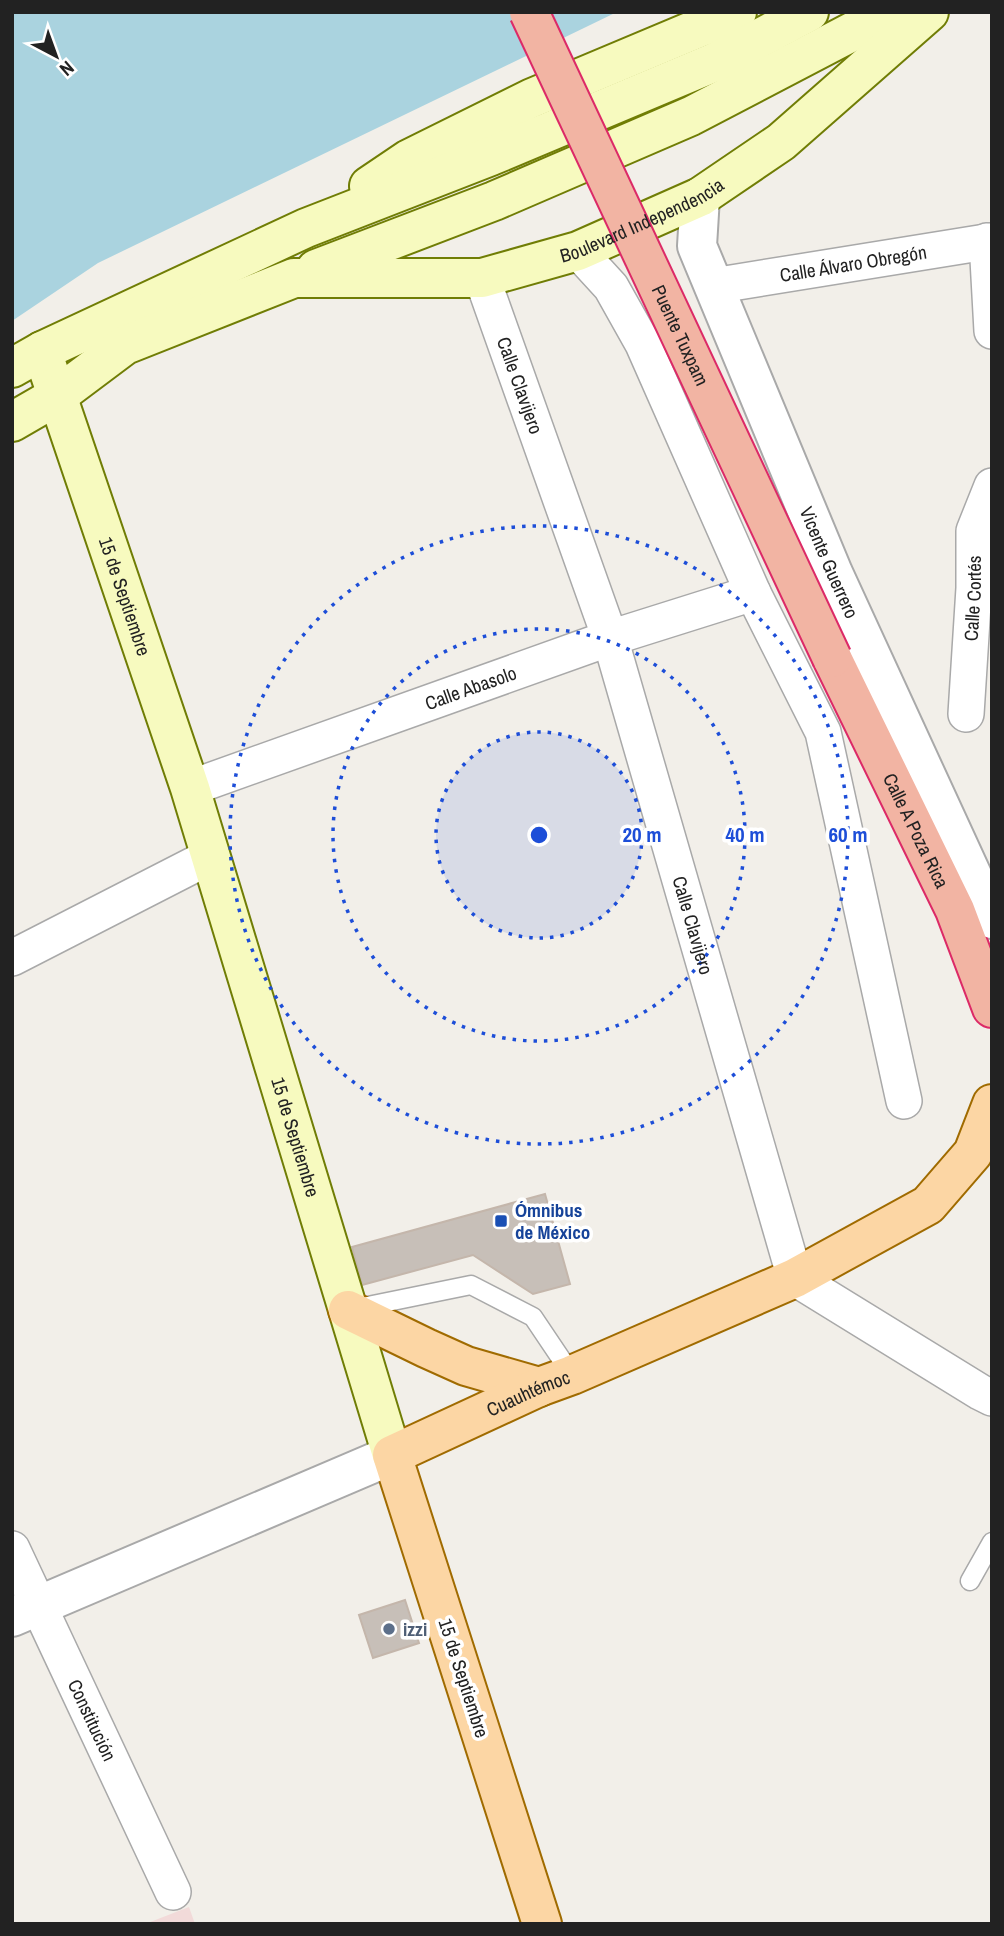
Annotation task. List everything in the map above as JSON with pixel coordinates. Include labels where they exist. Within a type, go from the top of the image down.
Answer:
[{"type":"highway","name":"Puente Tuxpam","points":[[529,12],[832,658]]},
{"type":"highway","name":"Calle A Poza Rica","points":[[832,658],[955,910],[992,1008]]},
{"type":"main road","points":[[306,228],[409,159],[532,98],[737,12]]},
{"type":"main road","points":[[27,359],[306,228],[491,156],[715,62],[808,12]]},
{"type":"main road","name":"Boulevard Independencia","points":[[12,422],[57,396],[125,345],[494,201],[691,117],[890,12]]},
{"type":"main road","name":"Boulevard Independencia","points":[[294,278],[482,278],[578,251],[700,197],[781,142],[929,12]]},
{"type":"main road","name":"15 de Septiembre","points":[[27,359],[57,396],[190,788],[392,1455],[542,1924]]},
{"type":"main road","name":"Cuauhtémoc","points":[[392,1455],[556,1381],[795,1279],[928,1205],[972,1153],[992,1104]]},
{"type":"main road","points":[[348,1310],[466,1366],[556,1381]]},
{"type":"street","name":"Vicente Guerrero","points":[[700,197],[697,246],[713,286],[833,573],[992,919]]},
{"type":"street","points":[[990,241],[992,331]]},
{"type":"street","name":"Calle Álvaro Obregón","points":[[713,286],[990,241]]},
{"type":"street","points":[[578,251],[611,287],[643,344],[753,593],[823,732],[904,1101]]},
{"type":"street","name":"Calle Clavijero","points":[[482,278],[610,638],[795,1279]]},
{"type":"street","name":"Calle Cortés","points":[[966,714],[983,588],[974,531],[992,486]]},
{"type":"street","name":"Calle Abasolo","points":[[190,788],[610,638],[753,593]]},
{"type":"street","points":[[12,958],[211,856]]},
{"type":"street","points":[[795,1279],[992,1398]]},
{"type":"street","name":"Cuauhtémoc","points":[[26,1611],[392,1455]]},
{"type":"street","name":"Constitución","points":[[12,1549],[26,1611],[173,1892]]},
{"type":"lane","points":[[348,1310],[471,1285],[533,1317],[556,1381]]},
{"type":"lane","points":[[970,1581],[992,1542]]},
{"type":"shaded area","points":[[189,1907],[195,1924],[145,1924]]},
{"type":"water","points":[[12,12],[617,12],[98,263],[12,321]]},
{"type":"building","name":"Ómnibus de México","points":[[545,1194],[570,1284],[533,1294],[473,1255],[362,1285],[352,1247]]},
{"type":"building","name":"izzi","points":[[405,1600],[419,1643],[373,1658],[359,1615]]},
{"type":"place","name":"Ómnibus de México","points":[[501,1221]]},
{"type":"place","name":"izzi","points":[[389,1629]]}]
